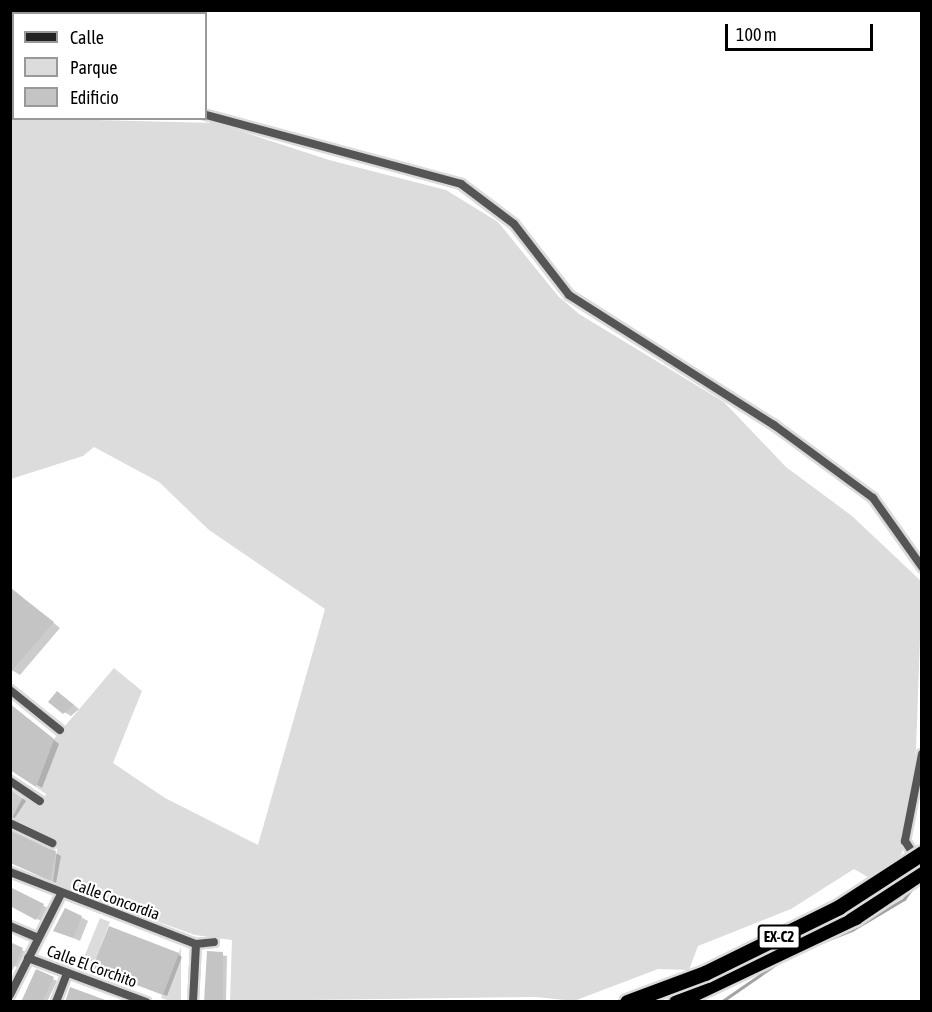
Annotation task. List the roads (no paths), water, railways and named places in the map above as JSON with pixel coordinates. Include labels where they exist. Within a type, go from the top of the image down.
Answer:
[{"type":"highway","name":"EX-C2","points":[[627,1002],[705,973],[840,908],[921,853]]},
{"type":"highway","name":"EX-C2","points":[[676,1002],[855,917],[921,872]]},
{"type":"street","points":[[207,115],[461,184],[514,225],[569,295],[774,425],[873,498],[921,567]]},
{"type":"street","points":[[10,690],[60,730]]},
{"type":"street","points":[[921,754],[906,841],[921,867]]},
{"type":"street","points":[[10,781],[40,801]]},
{"type":"street","points":[[10,823],[52,843]]},
{"type":"street","name":"Calle Concordia","points":[[10,872],[61,894],[196,944],[214,942]]},
{"type":"street","points":[[10,995],[61,894]]},
{"type":"street","points":[[10,926],[38,938]]},
{"type":"street","points":[[193,1002],[196,944]]},
{"type":"street","name":"Calle El Corchito","points":[[28,958],[146,1002]]},
{"type":"street","points":[[56,1002],[67,973]]},
{"type":"waterway","points":[[56,12],[61,10]]},
{"type":"waterway","points":[[922,816],[922,847]]},
{"type":"waterway","points":[[806,948],[852,930],[904,899],[915,884]]},
{"type":"waterway","points":[[721,1002],[786,957]]}]
